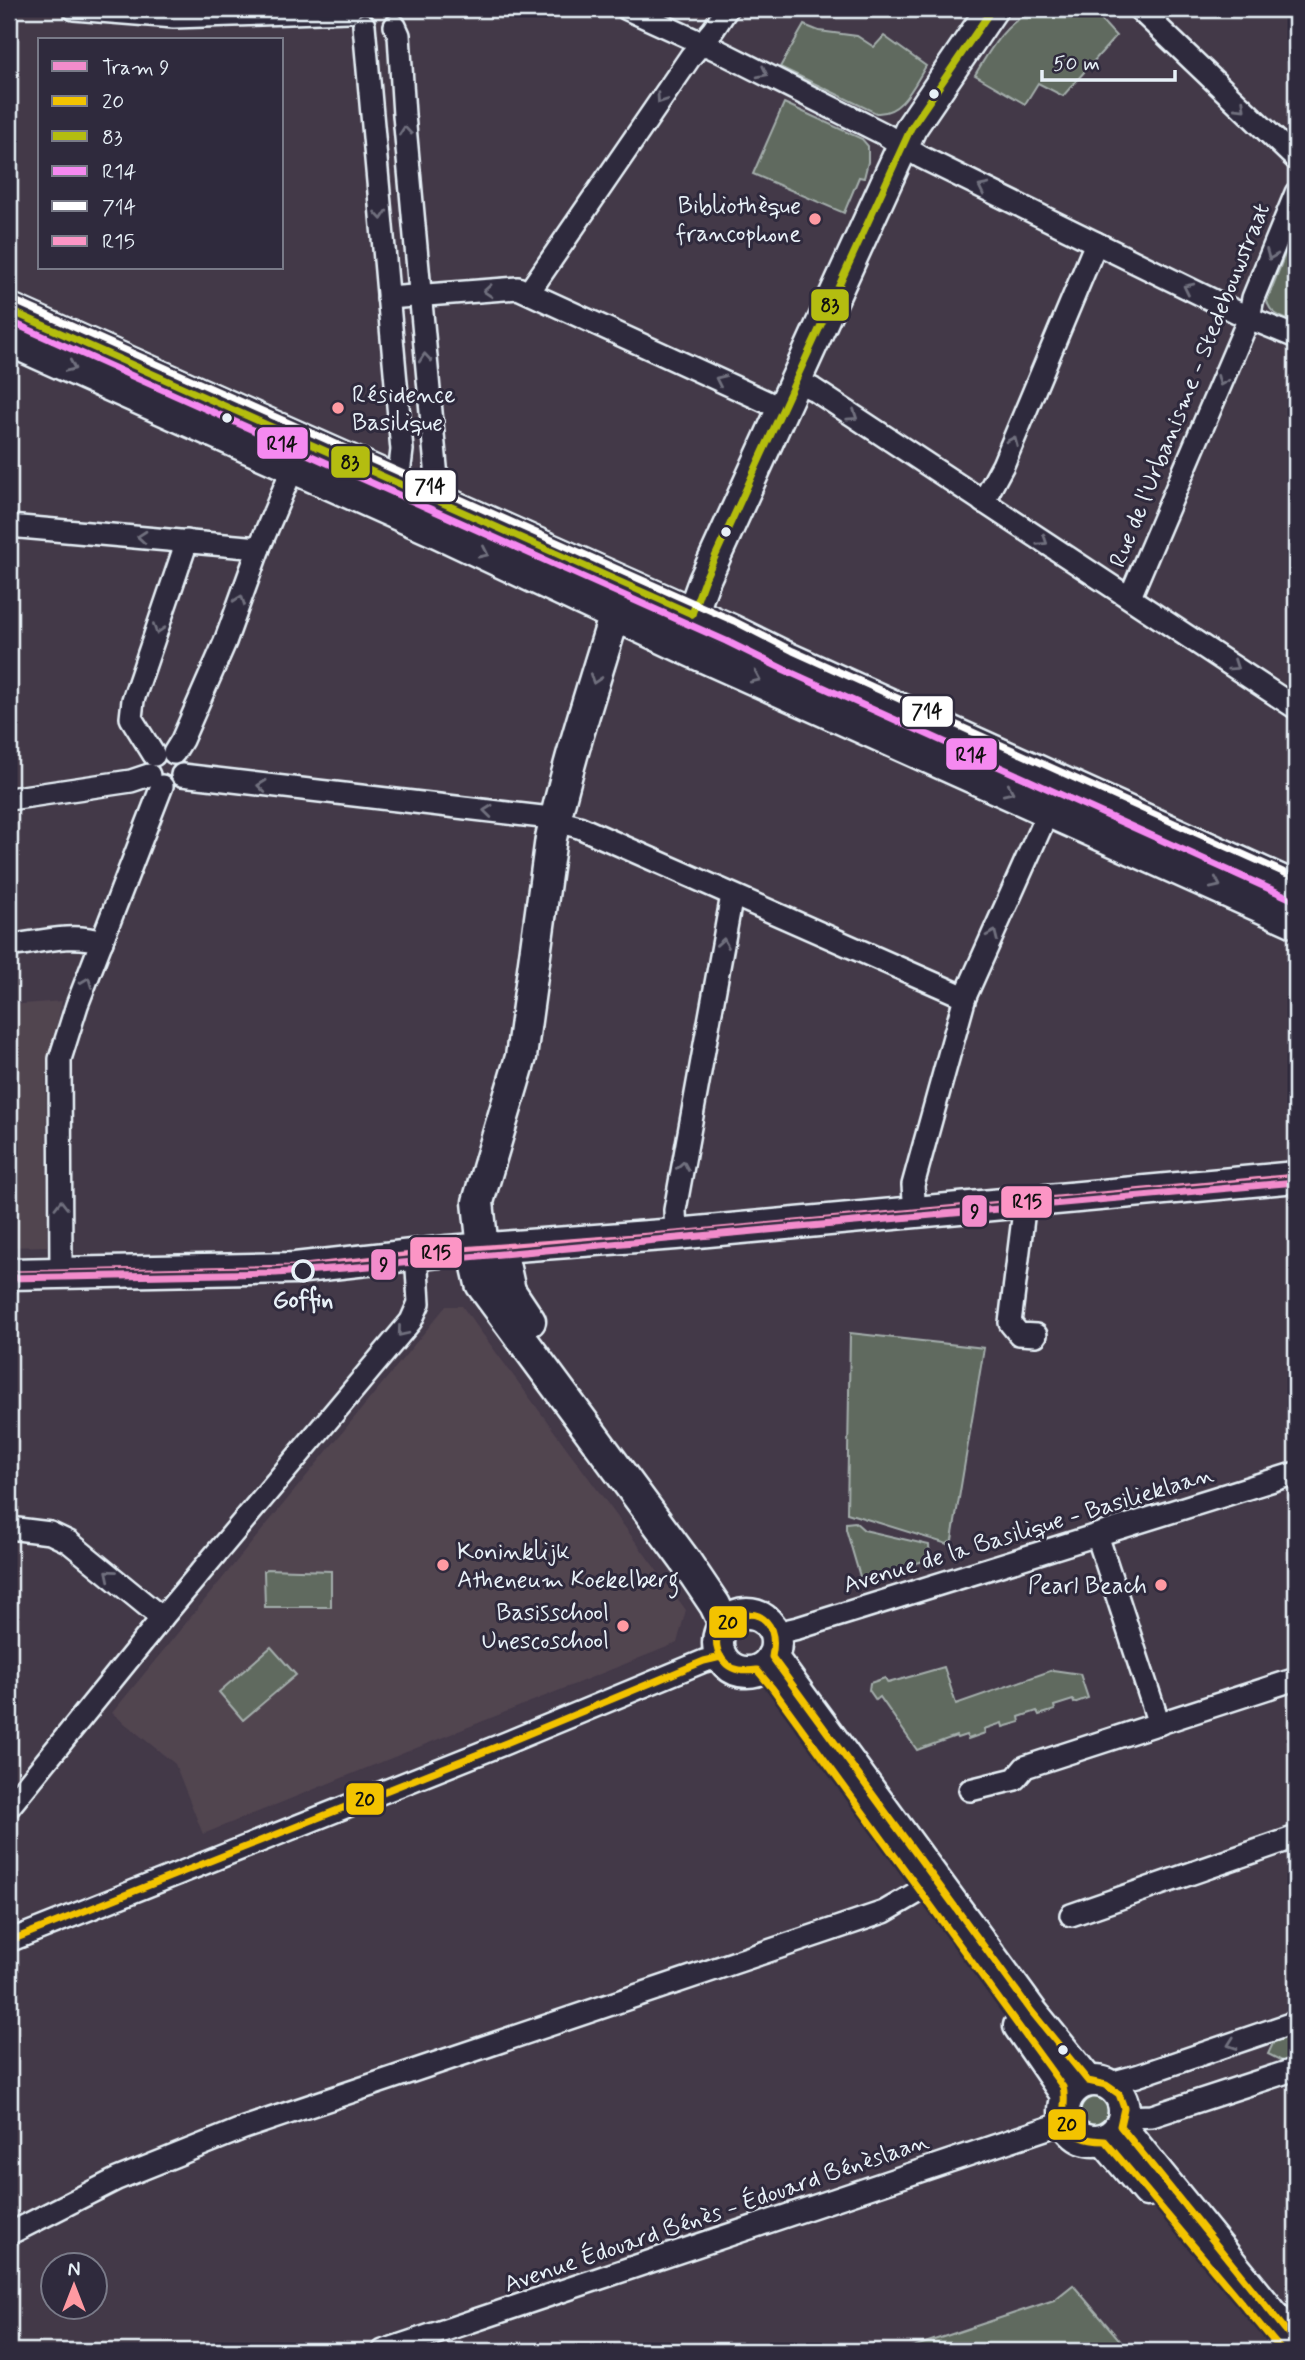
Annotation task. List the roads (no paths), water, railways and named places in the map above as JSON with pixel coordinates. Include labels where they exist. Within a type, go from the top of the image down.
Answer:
[{"type":"main road","points":[[9,310],[299,454],[392,496],[692,614],[1296,889]]},
{"type":"main road","points":[[9,339],[299,454]]},
{"type":"main road","points":[[428,512],[615,614],[1296,921]]},
{"type":"street","points":[[74,9],[174,17],[353,15],[375,30],[387,30],[400,18]]},
{"type":"street","points":[[627,9],[701,43],[904,145],[921,157],[1096,243],[1249,318],[1296,337]]},
{"type":"street","points":[[529,292],[727,9]]},
{"type":"street","points":[[694,651],[692,614],[704,581],[855,246],[915,121],[992,9]]},
{"type":"street","points":[[1139,9],[1296,159]]},
{"type":"street","points":[[353,15],[388,298],[402,450],[392,496]]},
{"type":"street","points":[[400,18],[399,35],[437,478],[428,512]]},
{"type":"street","name":"Rue de l'Urbanisme - Stedebouwstraat","points":[[1130,597],[1249,318],[1253,298],[1296,192]]},
{"type":"street","points":[[983,502],[1003,465],[1096,243]]},
{"type":"street","points":[[388,298],[518,288],[782,409]]},
{"type":"street","points":[[795,380],[813,389],[1296,708]]},
{"type":"street","points":[[61,1273],[60,1059],[160,767],[182,740],[225,642],[258,548],[299,454]]},
{"type":"street","points":[[9,526],[258,548]]},
{"type":"street","points":[[187,541],[134,700],[131,718],[160,767],[176,783],[182,775],[542,817],[579,827],[965,997]]},
{"type":"street","points":[[692,614],[615,614],[582,718],[555,821],[521,1057],[478,1202],[494,1254],[481,1284],[715,1605],[733,1619]]},
{"type":"street","points":[[9,799],[131,781],[160,767]]},
{"type":"street","points":[[915,1213],[912,1185],[965,997],[1049,809]]},
{"type":"street","points":[[676,1234],[675,1210],[732,895]]},
{"type":"street","points":[[9,946],[72,937],[102,942]]},
{"type":"street","points":[[9,1274],[295,1268],[494,1254],[676,1234],[1296,1177]]},
{"type":"street","points":[[1025,1202],[1010,1323],[1019,1334],[1036,1335]]},
{"type":"street","points":[[210,1270],[246,1281],[299,1279],[417,1269],[494,1254]]},
{"type":"street","points":[[9,1807],[162,1618],[411,1321],[419,1303],[417,1269]]},
{"type":"street","name":"Avenue de la Basilique - Basilieklaan","points":[[768,1653],[785,1631],[1296,1473]]},
{"type":"street","points":[[9,1528],[50,1533],[69,1542],[162,1618]]},
{"type":"street","points":[[1097,1535],[1159,1724]]},
{"type":"street","points":[[768,1653],[749,1672],[733,1669],[721,1657],[718,1636],[733,1619],[751,1614],[761,1617],[768,1653],[929,1886],[1032,2012],[1082,2096],[1080,2137],[1088,2141],[1116,2128],[1296,2069]]},
{"type":"street","points":[[9,1941],[704,1661],[721,1657]]},
{"type":"street","points":[[970,1790],[1015,1779],[1025,1767],[1296,1679]]},
{"type":"street","points":[[1071,1915],[1296,1837]]},
{"type":"street","points":[[9,2234],[117,2179],[244,2128],[884,1912],[929,1886]]},
{"type":"street","name":"Avenue Édouard Bénès - Édouard Bénèslaan","points":[[383,2351],[1082,2096],[1296,2022]]},
{"type":"street","points":[[1082,2096],[1114,2088],[1124,2107],[1116,2128]]},
{"type":"street","points":[[1116,2128],[1296,2343]]},
{"type":"street","points":[[1116,2128],[1282,2351]]},
{"type":"tram line","name":"9","points":[[9,1278],[276,1273],[358,1267],[1296,1182]]},
{"type":"place","name":"Bibliothèque francophone","points":[[815,219]]},
{"type":"place","name":"Résidence Basilique","points":[[338,408]]},
{"type":"place","name":"Goffin","points":[[303,1271]]},
{"type":"place","name":"Koninklijk Atheneum Koekelberg","points":[[443,1565]]},
{"type":"place","name":"Pearl Beach","points":[[1161,1585]]},
{"type":"place","name":"Basisschool Unescoschool","points":[[623,1626]]}]
